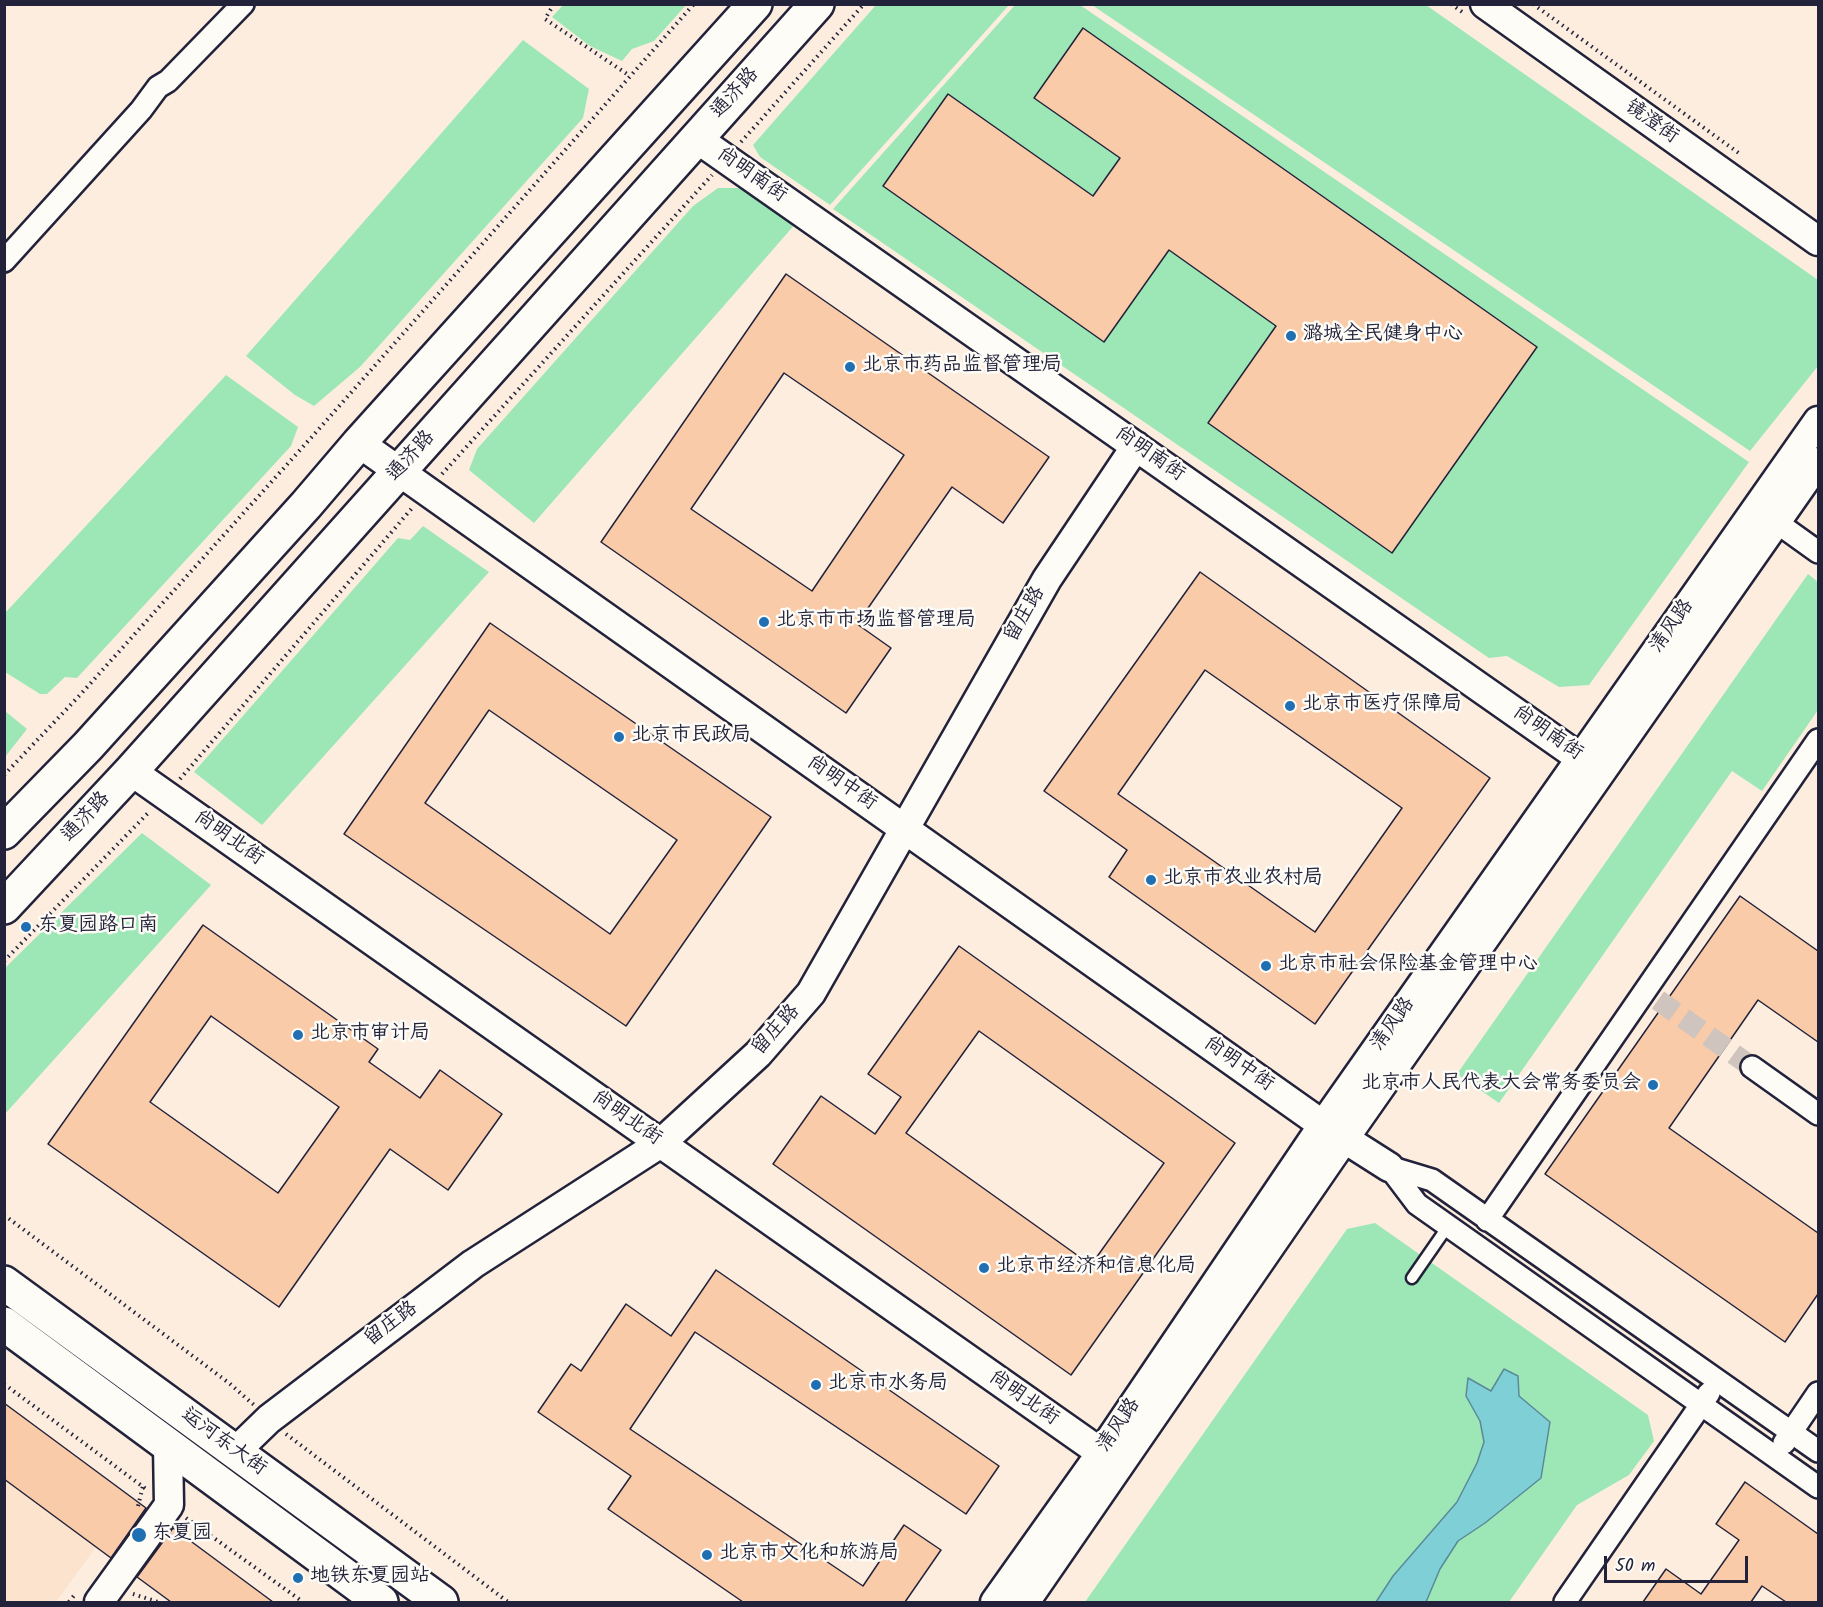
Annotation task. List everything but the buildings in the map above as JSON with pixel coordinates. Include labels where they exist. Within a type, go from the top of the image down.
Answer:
[{"type":"main road","points":[[4,832],[104,729],[755,4]]},
{"type":"main road","name":"通济路","points":[[4,906],[131,771],[817,4]]},
{"type":"main road","name":"运河东大街","points":[[4,1283],[441,1602]]},
{"type":"main road","name":"运河东大街","points":[[4,1324],[381,1602]]},
{"type":"street","points":[[4,261],[141,110],[159,87],[168,81],[243,4]]},
{"type":"street","name":"镜澄街","points":[[1485,4],[1818,241]]},
{"type":"street","name":"尚明南街","points":[[696,138],[1591,766]]},
{"type":"street","name":"清风路","points":[[1025,1602],[1111,1460],[1334,1132],[1767,515],[1818,421]]},
{"type":"street","name":"尚明中街","points":[[359,443],[1334,1132],[1389,1167]]},
{"type":"street","name":"留庄路","points":[[235,1452],[269,1419],[473,1264],[661,1143],[758,1054],[811,993],[1047,579],[1136,446]]},
{"type":"street","name":"清风路","points":[[1767,515],[1818,462]]},
{"type":"street","points":[[1767,515],[1818,552]]},
{"type":"street","points":[[1487,1220],[1652,996],[1818,740]]},
{"type":"street","name":"尚明北街","points":[[131,771],[1111,1460]]},
{"type":"street","points":[[1752,1067],[1818,1114]]},
{"type":"street","points":[[1389,1167],[1432,1180],[1818,1451]]},
{"type":"street","points":[[1389,1167],[1417,1204],[1818,1487]]},
{"type":"street","points":[[1565,1602],[1717,1382]]},
{"type":"street","points":[[1774,1456],[1818,1393]]},
{"type":"street","points":[[99,1602],[169,1505],[168,1445]]},
{"type":"street","name":"清风路","points":[[995,1602],[1111,1460]]},
{"type":"lane","points":[[1412,1278],[1448,1226]]},
{"type":"path","points":[[554,4],[545,19],[630,76]]},
{"type":"path","points":[[4,775],[88,686],[286,466],[694,4]]},
{"type":"path","name":"镜澄街","points":[[1533,4],[1741,155]]},
{"type":"path","points":[[133,1594],[158,1602]]},
{"type":"shaded area","points":[[4,1416],[125,1507],[56,1602],[5,1602]]},
{"type":"green space","points":[[563,5],[686,5],[654,41],[632,49],[622,61],[590,46],[552,17]]},
{"type":"green space","points":[[876,5],[1009,5],[830,205],[760,157],[753,145]]},
{"type":"green space","name":"潞城全民健身中心","points":[[1015,5],[1080,5],[1749,462],[1589,685],[1559,687],[1507,656],[1489,658],[833,209]]},
{"type":"green space","points":[[1092,5],[1426,5],[1818,280],[1818,366],[1750,451]]},
{"type":"green space","points":[[523,40],[589,89],[583,118],[360,367],[314,406],[295,395],[246,356]]},
{"type":"green space","points":[[718,188],[749,188],[797,222],[534,523],[469,470],[477,449],[693,206]]},
{"type":"green space","points":[[226,375],[298,427],[291,446],[77,678],[65,677],[47,694],[40,694],[5,672],[5,613]]},
{"type":"green space","points":[[423,526],[489,572],[262,825],[194,772],[398,538],[410,540]]},
{"type":"green space","points":[[1808,574],[1818,582],[1818,710],[1762,791],[1732,771],[1499,1103],[1457,1074]]},
{"type":"green space","points":[[5,711],[27,729],[4,757]]},
{"type":"green space","points":[[142,833],[211,885],[5,1114],[5,968]]},
{"type":"green space","points":[[1375,1223],[1648,1415],[1654,1441],[1629,1475],[1577,1505],[1509,1602],[1085,1602],[1347,1229]]},
{"type":"water","points":[[1504,1369],[1518,1376],[1519,1396],[1550,1422],[1541,1478],[1485,1523],[1458,1541],[1440,1569],[1426,1602],[1376,1602],[1393,1576],[1457,1502],[1477,1463],[1484,1442],[1480,1421],[1466,1396],[1468,1378],[1491,1391]]},
{"type":"tunnel","points":[[1658,1000],[1752,1067]]},
{"type":"place","name":"潞城全民健身中心","points":[[1291,336]]},
{"type":"place","name":"北京市药品监督管理局","points":[[850,367]]},
{"type":"place","name":"北京市市场监督管理局","points":[[764,622]]},
{"type":"place","name":"北京市医疗保障局","points":[[1290,706]]},
{"type":"place","name":"北京市民政局","points":[[619,737]]},
{"type":"place","name":"北京市农业农村局","points":[[1151,880]]},
{"type":"place","name":"东夏园路口南","points":[[26,927]]},
{"type":"place","name":"北京市社会保险基金管理中心","points":[[1266,966]]},
{"type":"place","name":"北京市审计局","points":[[298,1035]]},
{"type":"place","name":"北京市人民代表大会常务委员会","points":[[1653,1085]]},
{"type":"place","name":"北京市经济和信息化局","points":[[984,1268]]},
{"type":"place","name":"北京市水务局","points":[[816,1385]]},
{"type":"place","name":"东夏园","points":[[139,1535]]},
{"type":"place","name":"北京市文化和旅游局","points":[[707,1555]]},
{"type":"place","name":"地铁东夏园站","points":[[298,1578]]}]
